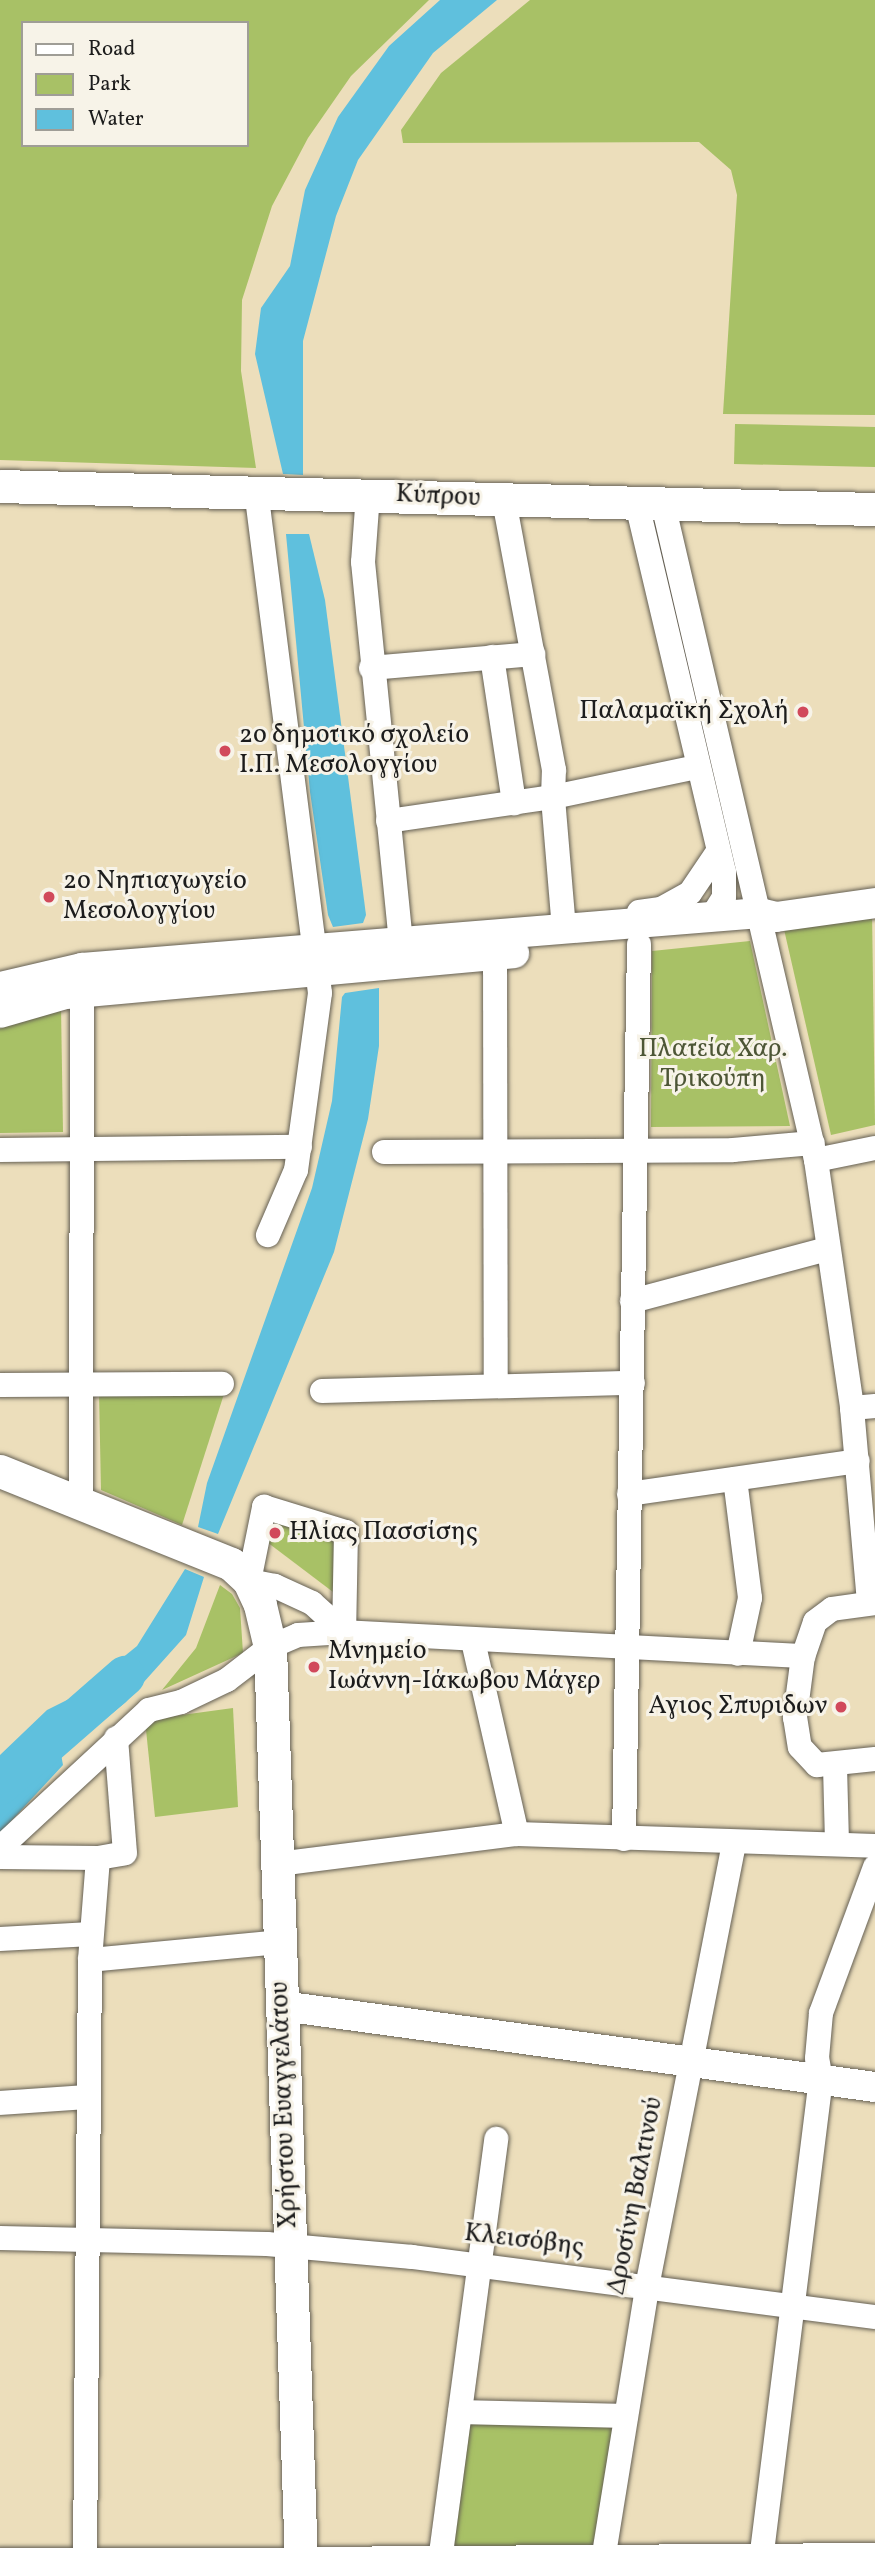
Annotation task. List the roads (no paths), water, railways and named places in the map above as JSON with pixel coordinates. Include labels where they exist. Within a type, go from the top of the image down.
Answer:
[{"type":"main road","name":"Κύπρου","points":[[0,486],[256,490],[504,500],[875,509]]},
{"type":"main road","points":[[0,1471],[177,1543],[240,1573]]},
{"type":"main road","name":"Χρήστου Ευαγγελάτου","points":[[240,1573],[270,1647],[301,2565]]},
{"type":"main road","points":[[301,2565],[440,2561],[875,2559]]},
{"type":"street","points":[[256,490],[316,962],[319,1013],[296,1170],[268,1235]]},
{"type":"street","points":[[368,494],[363,562],[370,668],[402,952]]},
{"type":"street","points":[[504,500],[555,775],[553,797],[564,924]]},
{"type":"street","points":[[650,503],[697,767],[725,888],[710,919]]},
{"type":"street","points":[[650,503],[767,919],[814,1152],[828,1249],[863,1407],[858,1461],[872,1595],[822,1614],[803,1656],[795,1708],[799,1744],[815,1764],[835,1766],[875,1759]]},
{"type":"street","points":[[370,668],[533,654]]},
{"type":"street","points":[[492,657],[514,803]]},
{"type":"street","points":[[388,821],[553,797],[697,767]]},
{"type":"street","points":[[0,1013],[82,993],[402,952],[637,913],[678,902],[690,893],[717,853]]},
{"type":"street","points":[[402,952],[495,955],[639,944],[767,919],[875,904]]},
{"type":"street","points":[[564,924],[767,919]]},
{"type":"street","points":[[624,1839],[629,1494],[634,1383],[632,1301],[639,944]]},
{"type":"street","points":[[495,955],[496,1384]]},
{"type":"street","points":[[0,987],[67,970],[316,962]]},
{"type":"street","points":[[81,1504],[82,993]]},
{"type":"street","points":[[0,1150],[300,1147]]},
{"type":"street","points":[[384,1152],[814,1152],[875,1148]]},
{"type":"street","points":[[632,1301],[828,1249]]},
{"type":"street","points":[[322,1391],[496,1384],[634,1383]]},
{"type":"street","points":[[0,1385],[222,1384]]},
{"type":"street","points":[[629,1494],[858,1461]]},
{"type":"street","points":[[735,1479],[750,1598],[738,1654]]},
{"type":"street","points":[[264,1507],[346,1532],[344,1632],[312,1603],[240,1573],[264,1507]]},
{"type":"street","points":[[0,1848],[149,1710],[181,1702],[227,1680],[270,1647],[298,1635],[344,1632],[628,1650],[803,1656]]},
{"type":"street","points":[[473,1641],[517,1835]]},
{"type":"street","points":[[0,1857],[98,1858],[125,1853],[116,1738]]},
{"type":"street","points":[[835,1766],[837,1844]]},
{"type":"street","points":[[278,1864],[517,1835],[734,1844],[875,1846]]},
{"type":"street","name":"Δροσίνη Βαλτινού","points":[[603,2560],[647,2287],[734,1844]]},
{"type":"street","points":[[85,2564],[86,2097],[91,1934],[98,1858]]},
{"type":"street","points":[[761,2560],[821,2080],[817,2058],[821,2013],[875,1867]]},
{"type":"street","points":[[0,1939],[91,1934]]},
{"type":"street","points":[[90,1960],[280,1942]]},
{"type":"street","points":[[282,2006],[875,2087]]},
{"type":"street","points":[[0,2103],[86,2097]]},
{"type":"street","points":[[440,2561],[496,2139]]},
{"type":"street","name":"Κλεισόβης","points":[[0,2238],[289,2246],[479,2265],[792,2309],[875,2317]]},
{"type":"street","points":[[460,2412],[626,2416]]},
{"type":"street","points":[[0,2563],[301,2565]]},
{"type":"water","points":[[440,0],[497,0],[433,53],[358,160],[336,216],[303,341],[303,475],[283,474],[255,354],[261,308],[290,266],[305,190],[338,117],[389,46]]},
{"type":"water","points":[[286,534],[309,534],[325,600],[366,915],[363,923],[333,927],[328,915],[310,792]]},
{"type":"water","points":[[379,988],[379,1046],[368,1119],[334,1252],[218,1534],[198,1527],[207,1483],[312,1188],[332,1101],[342,997],[345,993]]},
{"type":"water","points":[[185,1569],[204,1577],[186,1635],[126,1702],[94,1728],[90,1722],[73,1725],[77,1738],[66,1743],[59,1726],[86,1714],[73,1698],[137,1646]]},
{"type":"water","points":[[69,1699],[71,1711],[55,1721],[63,1765],[0,1833],[0,1755],[47,1710]]},
{"type":"waterway","points":[[0,1785],[125,1676]]},
{"type":"place","name":"Παλαμαϊκή Σχολή","points":[[803,712]]},
{"type":"place","name":"2ο δημοτικό σχολείο Ι.Π. Μεσολογγίου","points":[[225,751]]},
{"type":"place","name":"2ο Νηπιαγωγείο Μεσολογγίου","points":[[49,897]]},
{"type":"place","name":"Ηλίας Πασσίσης","points":[[275,1533]]},
{"type":"place","name":"Μνημείο Ιωάννη-Ιάκωβου Μάγερ","points":[[314,1667]]},
{"type":"place","name":"Αγιος Σπυριδων","points":[[841,1707]]},
{"type":"park label","name":"Πλατεία Χαρ. Τρικούπη","points":[[713,1065]]}]
